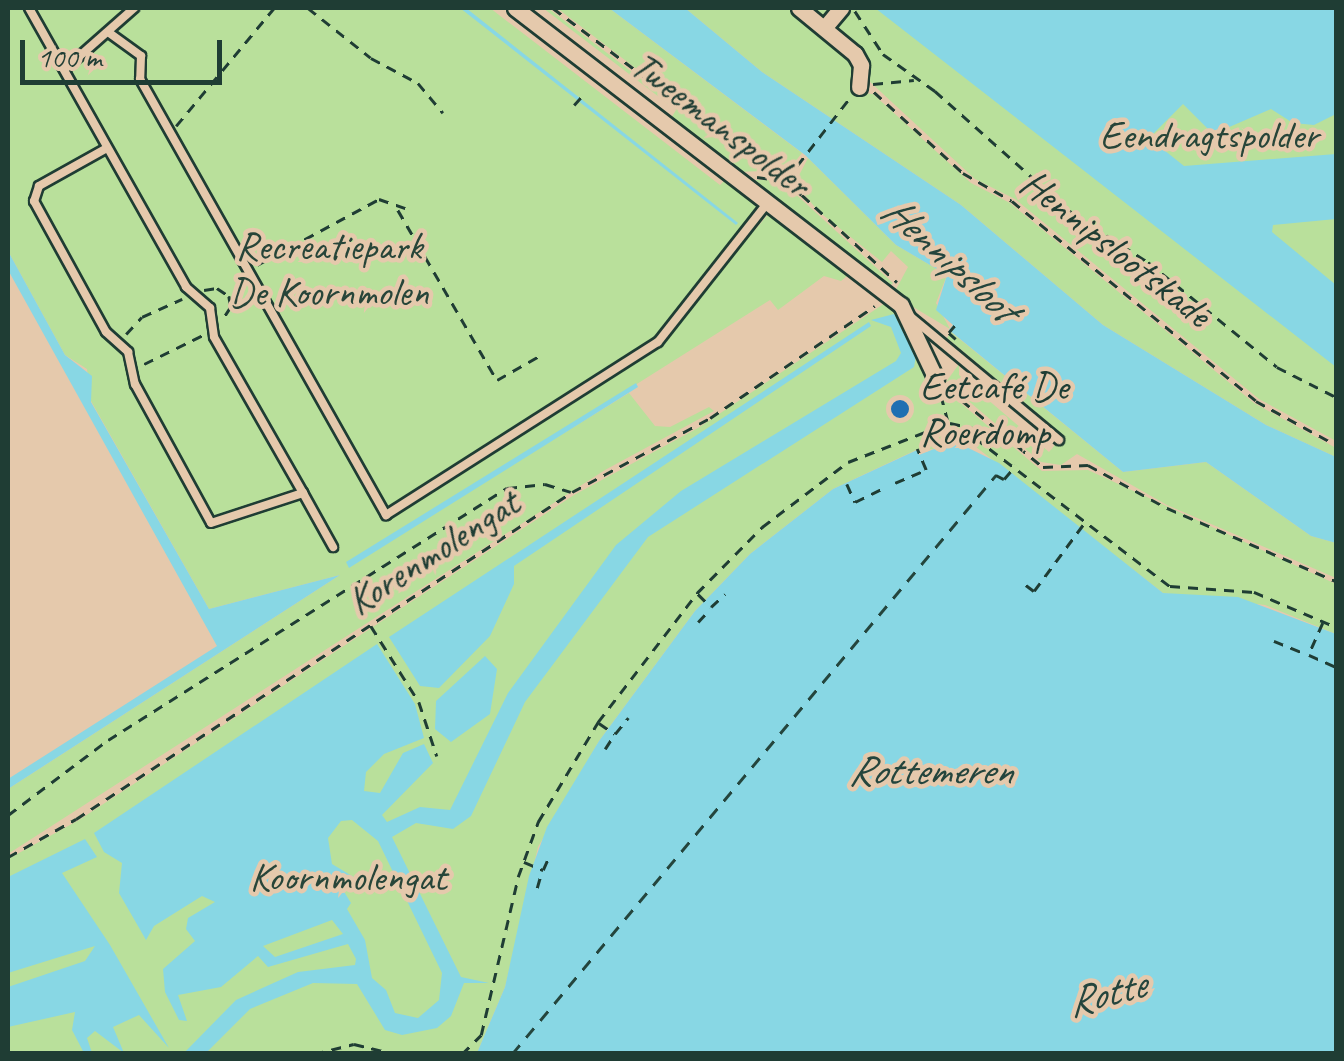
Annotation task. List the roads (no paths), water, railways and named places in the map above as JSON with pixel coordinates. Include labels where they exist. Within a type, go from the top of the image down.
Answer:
[{"type":"street","name":"Tweemanspolder","points":[[515,8],[887,294],[906,313],[936,379]]},
{"type":"street","points":[[799,8],[862,65],[863,87]]},
{"type":"street","points":[[825,28],[849,10]]},
{"type":"lane","points":[[29,8],[193,294],[210,308],[211,328],[332,548]]},
{"type":"lane","points":[[66,68],[134,8]]},
{"type":"lane","points":[[108,32],[141,56],[140,79],[386,515],[658,342],[768,201]]},
{"type":"lane","points":[[108,148],[39,186],[34,201],[106,332],[120,343],[132,365],[135,384],[212,523],[303,492]]},
{"type":"lane","points":[[906,313],[1059,440]]},
{"type":"water","points":[[460,8],[466,8],[738,223],[736,225]]},
{"type":"water","name":"Hennipsloot","points":[[609,8],[685,8],[762,72],[961,205],[1103,325],[1266,425],[1336,457],[1336,543],[1311,536],[1206,462],[1123,472],[949,330],[953,325],[936,310],[947,275],[896,245],[805,155]]},
{"type":"water","name":"Eendragtspolder","points":[[875,8],[1336,8],[1334,115],[1314,125],[1293,123],[1271,109],[1213,134],[1183,104],[1149,138],[1184,166],[1336,154],[1336,219],[1273,225],[1272,232],[1336,285],[1336,367]]},
{"type":"water","points":[[8,251],[65,355],[92,376],[91,402],[209,609],[340,575],[8,789],[8,779],[217,646],[8,270]]},
{"type":"water","points":[[894,314],[916,356],[914,367],[648,537],[525,702],[471,816],[453,829],[416,823],[392,837],[461,977],[489,983],[464,983],[451,1016],[437,1028],[402,1035],[385,1030],[357,984],[313,983],[250,1009],[206,1053],[184,1053],[236,1000],[298,972],[355,965],[356,959],[348,944],[268,967],[258,956],[221,987],[178,995],[187,1021],[179,1020],[165,992],[163,969],[195,941],[186,929],[188,918],[215,902],[202,896],[154,926],[146,940],[119,893],[122,863],[104,852],[94,833],[377,644],[415,704],[424,738],[384,754],[366,772],[364,791],[380,793],[403,753],[424,744],[433,763],[382,815],[387,822],[420,807],[450,810],[508,693],[616,545],[681,491],[896,361],[901,353],[891,327],[871,320]],"holes":[[[352,820],[378,841],[442,973],[439,1000],[418,1018],[395,1013],[386,990],[372,978],[365,940],[347,909],[351,903],[343,890],[372,888],[332,864],[328,838],[341,821]],[[332,920],[343,934],[275,957],[263,946]]]},
{"type":"water","points":[[869,322],[871,326],[514,566],[514,584],[490,636],[439,688],[420,686],[389,637]]},
{"type":"water","points":[[636,383],[638,387],[349,568],[346,562]]},
{"type":"water","name":"Rottemeren","points":[[954,441],[999,463],[1163,593],[1238,597],[1336,634],[1336,1053],[477,1053],[505,987],[529,876],[547,827],[599,741],[695,611],[750,554],[833,489],[917,450],[919,455]]},
{"type":"water","points":[[485,656],[497,669],[490,714],[451,742],[435,729],[436,701]]},
{"type":"water","points":[[85,839],[97,857],[62,873],[110,945],[169,1048],[139,1015],[113,1027],[124,1053],[95,1031],[87,1038],[92,1053],[84,1053],[72,1030],[75,1012],[8,1027],[8,987],[85,961],[95,946],[8,973],[8,877]]},
{"type":"place","name":"Eetcafé De Roerdomp","points":[[900,409]]},
{"type":"park label","name":"Recreatiepark De Koornmolen","points":[[329,269]]},
{"type":"park label","name":"Koornmolengat","points":[[348,877]]},
{"type":"water label","name":"Rotte","points":[[1106,994]]}]
